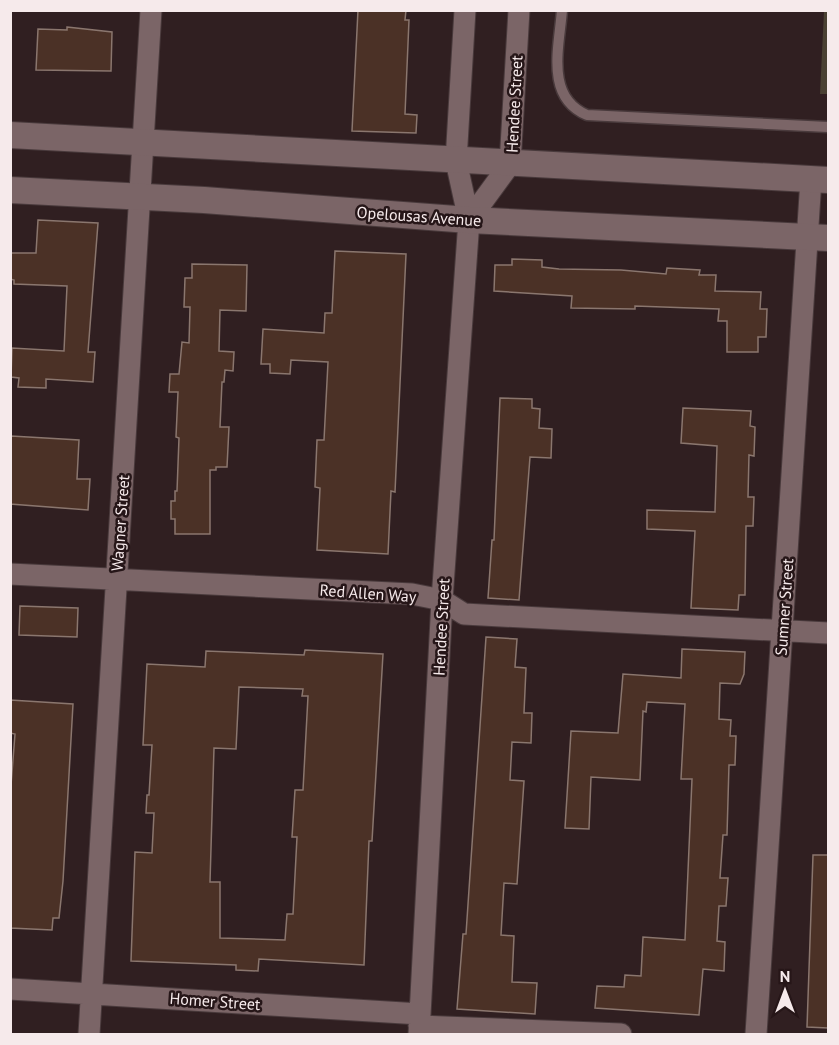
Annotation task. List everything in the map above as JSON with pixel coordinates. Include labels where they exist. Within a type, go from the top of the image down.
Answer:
[{"type":"street","name":"Wagner Street","points":[[88,1035],[151,10]]},
{"type":"street","name":"Hendee Street","points":[[419,1025],[442,600],[470,220],[456,161],[465,10]]},
{"type":"street","name":"Hendee Street","points":[[470,220],[510,164],[519,10]]},
{"type":"street","points":[[10,135],[820,180]]},
{"type":"street","name":"Sumner Street","points":[[756,1035],[783,630],[818,238],[820,180]]},
{"type":"street","name":"Opelousas Avenue","points":[[10,190],[470,220],[818,238]]},
{"type":"street","name":"Red Allen Way","points":[[10,574],[412,594],[442,600],[464,614],[828,633]]},
{"type":"street","name":"Homer Street","points":[[10,989],[91,994],[419,1025],[621,1035]]},
{"type":"lane","points":[[562,10],[558,72],[562,94],[572,109],[586,115],[828,127]]},
{"type":"shaded area","points":[[824,11],[828,11],[828,94],[820,94]]},
{"type":"building","points":[[358,10],[406,10],[405,20],[409,20],[405,114],[417,115],[416,133],[352,131]]},
{"type":"building","points":[[67,27],[112,32],[111,71],[36,70],[38,29],[67,30]]},
{"type":"building","points":[[38,220],[98,223],[88,352],[95,352],[93,382],[46,379],[46,388],[18,387],[19,378],[11,377],[12,348],[64,351],[67,286],[14,284],[14,280],[10,279],[10,253],[36,253]]},
{"type":"building","points":[[335,251],[406,254],[395,492],[391,491],[388,554],[317,550],[320,488],[315,487],[317,440],[324,440],[328,362],[291,360],[290,374],[270,373],[270,364],[261,364],[263,329],[324,333],[325,313],[332,313]]},
{"type":"building","points":[[512,259],[542,260],[542,267],[559,269],[621,270],[666,274],[667,268],[700,270],[699,275],[716,275],[715,291],[761,292],[760,309],[767,309],[766,337],[758,337],[758,352],[727,352],[727,321],[718,321],[719,309],[635,306],[635,309],[571,308],[572,296],[494,291],[495,265],[512,265]]},
{"type":"building","points":[[192,264],[247,265],[246,311],[220,310],[219,351],[234,352],[233,371],[225,370],[224,382],[222,382],[220,427],[229,427],[227,467],[216,467],[216,470],[210,470],[210,534],[175,534],[175,519],[171,519],[171,501],[175,501],[175,491],[177,491],[179,438],[176,437],[178,392],[169,392],[170,374],[179,374],[182,342],[189,343],[190,307],[184,307],[185,278],[192,278]]},
{"type":"building","points":[[500,398],[532,399],[532,408],[540,409],[539,428],[552,429],[551,458],[530,457],[519,600],[488,598],[492,540],[494,540]]},
{"type":"building","points":[[683,408],[751,411],[750,426],[755,427],[754,456],[749,455],[748,497],[754,497],[753,526],[746,526],[745,595],[739,595],[738,610],[691,608],[695,531],[647,529],[647,510],[715,512],[717,446],[681,443]]},
{"type":"building","points":[[11,436],[79,440],[77,479],[90,479],[88,510],[10,504]]},
{"type":"building","points":[[20,606],[78,608],[77,637],[19,635]]},
{"type":"building","points":[[486,637],[517,639],[515,667],[526,668],[524,713],[532,713],[531,743],[512,742],[510,780],[524,781],[517,884],[504,883],[501,935],[514,936],[512,982],[537,983],[535,1014],[457,1009],[463,934],[466,934]]},
{"type":"building","points":[[682,649],[745,652],[744,674],[740,684],[720,683],[719,719],[731,720],[730,736],[736,736],[735,765],[729,765],[727,835],[723,835],[720,878],[728,878],[726,906],[719,906],[717,941],[725,942],[724,971],[703,969],[699,1015],[595,1008],[597,986],[624,987],[625,975],[641,976],[643,937],[685,940],[692,779],[681,779],[685,704],[647,702],[646,712],[643,711],[640,780],[591,777],[589,829],[565,828],[571,731],[618,733],[623,674],[681,678]]},
{"type":"building","points":[[305,650],[383,654],[372,841],[369,841],[364,965],[259,959],[258,971],[236,970],[236,965],[131,961],[135,852],[152,853],[154,813],[146,813],[152,745],[143,745],[147,664],[205,667],[206,651],[304,655]],"holes":[[[239,687],[303,689],[302,696],[308,696],[303,790],[295,790],[292,837],[297,837],[293,914],[287,914],[285,940],[220,938],[220,882],[210,882],[214,748],[236,749]]]},
{"type":"building","points":[[10,700],[73,704],[63,881],[59,918],[53,918],[52,930],[10,928],[10,798],[15,734],[10,733]]},
{"type":"building","points":[[813,855],[828,855],[828,1028],[807,1027]]}]
